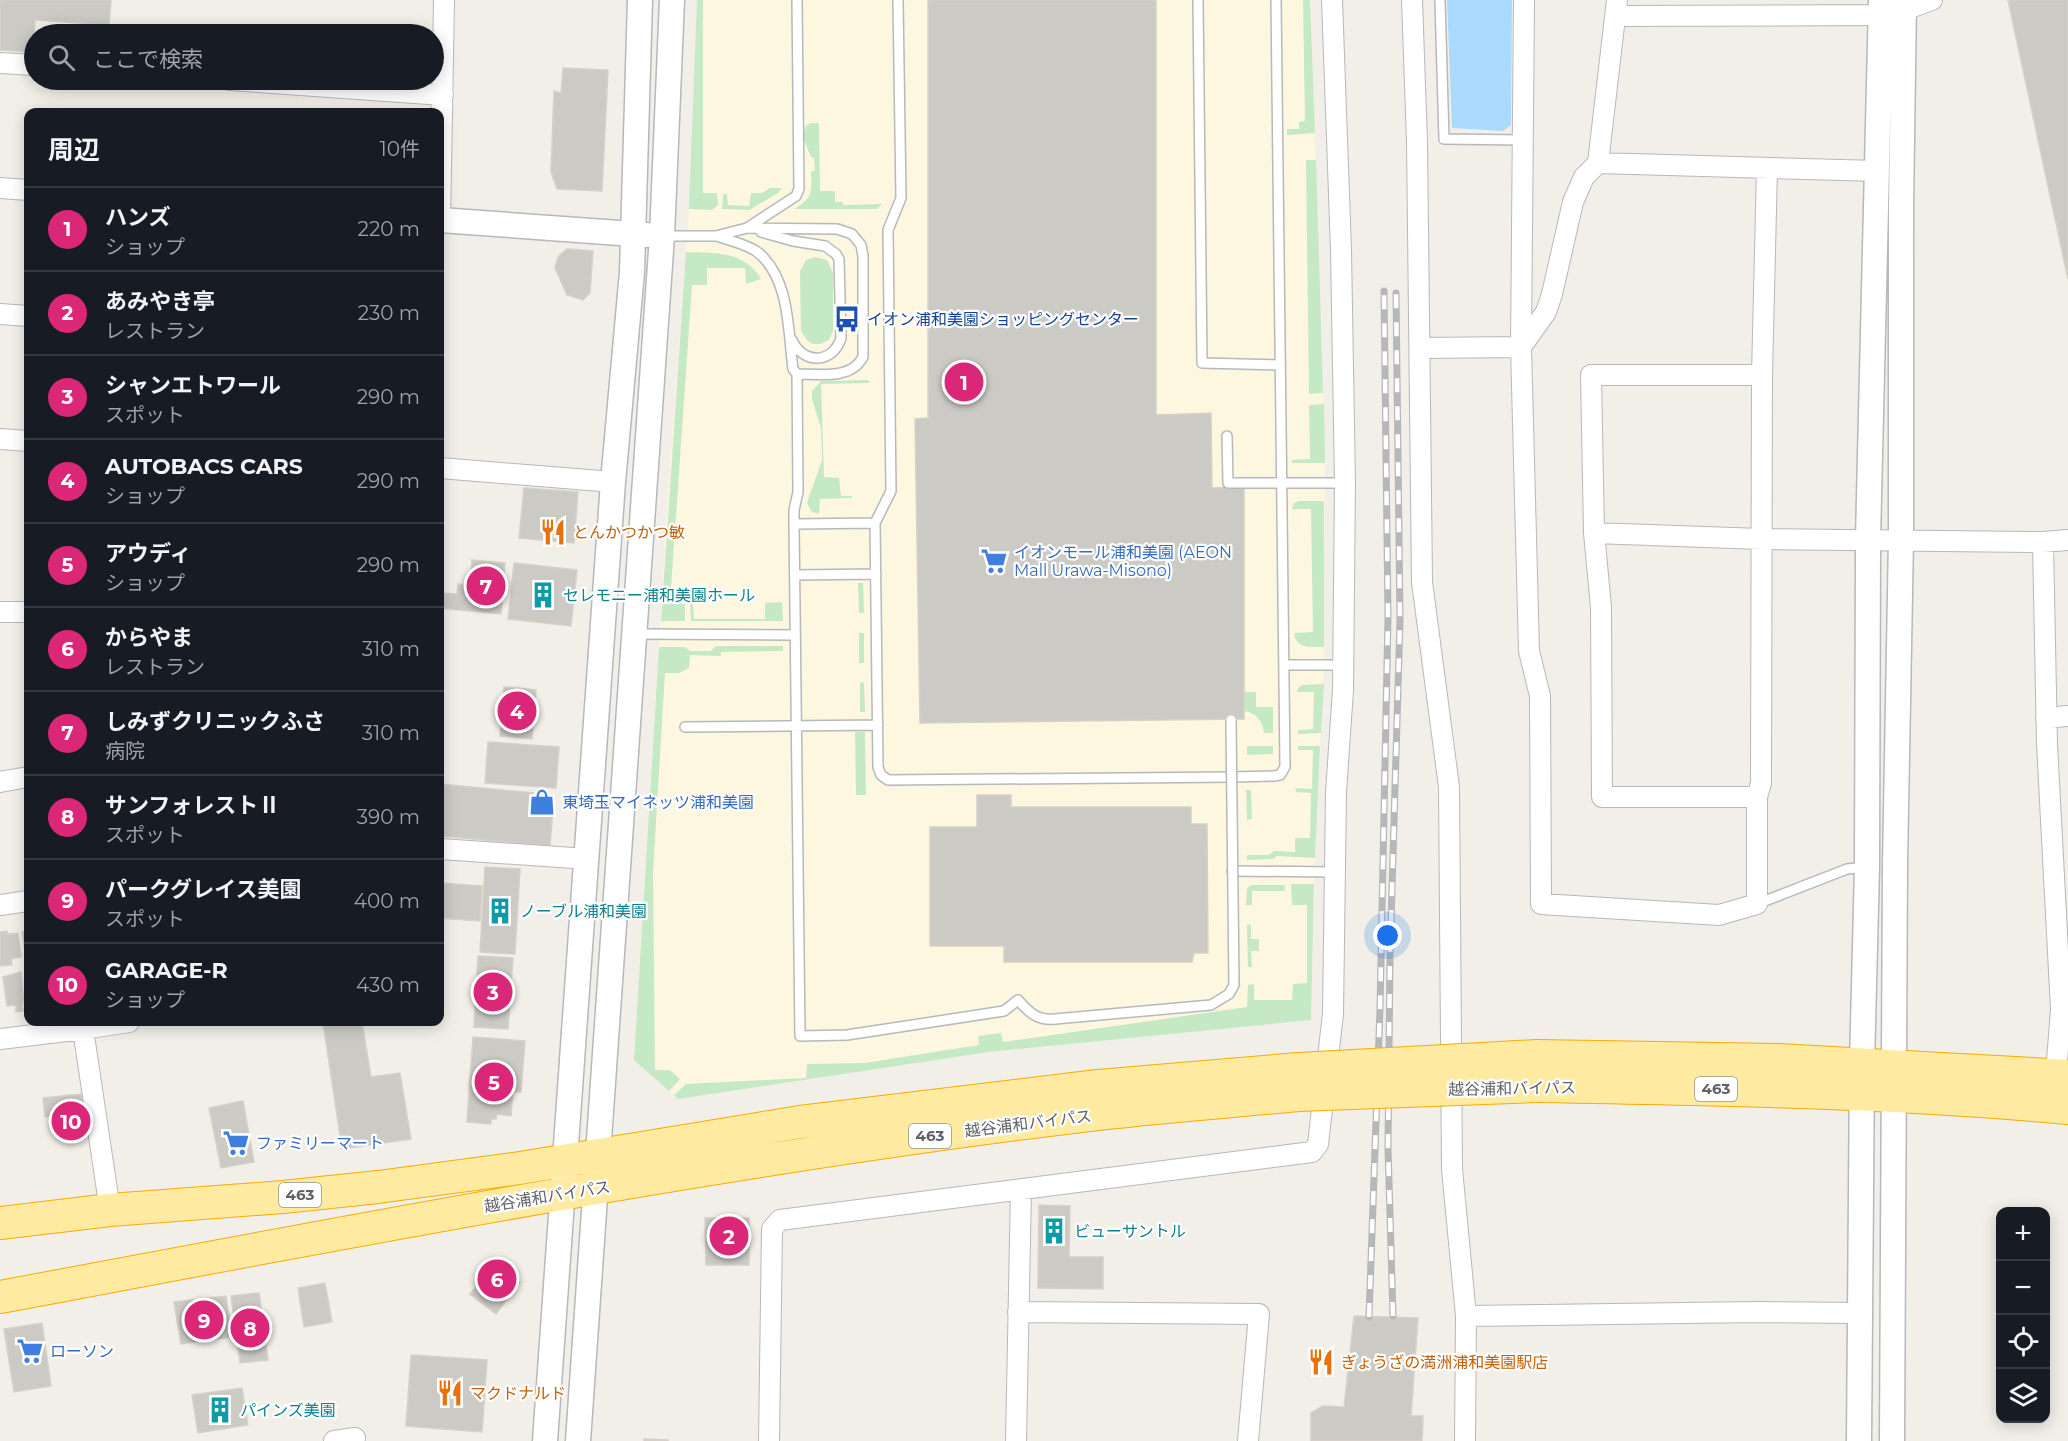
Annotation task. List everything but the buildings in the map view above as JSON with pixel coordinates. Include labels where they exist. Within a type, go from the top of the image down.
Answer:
[{"type":"highway","name":"越谷浦和バイパス","points":[[0,1223],[110,1210],[283,1197],[378,1187],[520,1168],[800,1122],[1075,1089],[1298,1082],[1778,1060],[1862,1079],[1895,1081],[2062,1075]]},
{"type":"highway","name":"越谷浦和バイパス","points":[[1895,1081],[1973,1099],[2068,1108]]},
{"type":"highway","name":"越谷浦和バイパス","points":[[0,1297],[563,1193],[1298,1082]]},
{"type":"street","points":[[444,0],[444,24]]},
{"type":"street","points":[[545,1441],[613,482],[633,234],[640,0]]},
{"type":"street","points":[[578,1441],[662,236],[672,0]]},
{"type":"street","points":[[769,1441],[772,1229],[780,1220],[1312,1152],[1318,1144],[1333,1014],[1336,792],[1344,665],[1345,483],[1341,250],[1332,0]]},
{"type":"street","points":[[1412,0],[1420,348],[1422,582],[1449,787],[1452,1168],[1466,1316],[1465,1441]]},
{"type":"street","points":[[1524,0],[1521,347],[1529,651],[1540,696],[1541,904],[1719,915],[1757,904],[1757,797],[1761,783],[1762,375],[1767,168]]},
{"type":"street","points":[[1521,347],[1546,312],[1573,202],[1584,177],[1598,163],[1617,8],[1892,6],[1932,0]]},
{"type":"street","points":[[1859,1441],[1862,1079],[1867,867],[1868,539],[1877,171],[1892,6]]},
{"type":"street","points":[[1892,6],[1901,208],[1901,539],[1895,864],[1892,1441]]},
{"type":"street","points":[[0,63],[24,64]]},
{"type":"street","points":[[372,90],[443,95]]},
{"type":"street","points":[[443,90],[443,108]]},
{"type":"street","points":[[1598,163],[1877,171]]},
{"type":"street","points":[[0,188],[24,190]]},
{"type":"street","points":[[444,221],[662,236]]},
{"type":"street","points":[[0,314],[24,316]]},
{"type":"street","points":[[1420,348],[1521,347]]},
{"type":"street","points":[[1757,797],[1602,797],[1601,607],[1594,533],[1591,375],[1762,375]]},
{"type":"street","points":[[0,439],[24,441]]},
{"type":"street","points":[[444,468],[613,482]]},
{"type":"street","points":[[1594,533],[1761,539],[2043,542],[2068,540]]},
{"type":"street","points":[[2043,542],[2046,718],[2061,1009],[2064,1023],[2062,1075]]},
{"type":"street","points":[[0,612],[24,612]]},
{"type":"street","points":[[2046,718],[2068,716]]},
{"type":"street","points":[[0,782],[24,778]]},
{"type":"street","points":[[444,849],[588,859]]},
{"type":"street","points":[[0,905],[24,902]]},
{"type":"street","points":[[0,1039],[102,1026]]},
{"type":"street","points":[[82,1029],[110,1210]]},
{"type":"street","points":[[1016,1441],[1021,1189]]},
{"type":"street","points":[[1018,1312],[1259,1314],[1248,1441]]},
{"type":"street","points":[[1466,1316],[1859,1313]]},
{"type":"street","points":[[334,1441],[355,1438],[354,1441]]},
{"type":"lane","points":[[747,228],[796,196],[799,189],[797,0]]},
{"type":"lane","points":[[898,0],[901,198],[888,230],[891,491],[875,523],[878,767],[881,775],[888,780],[1274,777],[1280,775],[1285,766],[1276,0]]},
{"type":"lane","points":[[1198,0],[1202,363],[1281,365]]},
{"type":"lane","points":[[1440,0],[1444,139],[1523,140]]},
{"type":"lane","points":[[662,236],[717,236],[747,228],[837,229],[852,234],[861,245],[863,256],[863,357],[859,364],[842,374],[797,374]]},
{"type":"lane","points":[[747,228],[793,241],[825,246],[839,259],[841,338],[838,347],[825,357],[808,357],[800,353],[788,329]]},
{"type":"lane","points":[[717,236],[754,249],[769,262],[784,297],[793,369],[797,374],[798,492],[794,524],[800,1036],[847,1035],[1004,1011],[1018,1000],[1035,1017],[1045,1020],[1211,1005],[1229,994],[1234,985],[1231,720]]},
{"type":"lane","points":[[1227,436],[1228,483],[1345,483]]},
{"type":"lane","points":[[794,524],[875,523]]},
{"type":"lane","points":[[795,575],[876,574]]},
{"type":"lane","points":[[634,634],[795,635]]},
{"type":"lane","points":[[1284,665],[1344,665]]},
{"type":"lane","points":[[686,728],[878,725]]},
{"type":"lane","points":[[1757,904],[1847,868],[1867,867]]},
{"type":"lane","points":[[1232,871],[1335,872]]},
{"type":"shaded area","name":"イオンモール浦和美園 (AEON Mall Urawa-Misono)","points":[[697,0],[1310,0],[1325,463],[1323,702],[1317,789],[1311,1020],[989,1052],[678,1099],[634,1060],[668,496],[690,199]]},
{"type":"green space","points":[[697,0],[703,0],[703,193],[717,193],[718,205],[712,210],[689,209]]},
{"type":"green space","points":[[1303,0],[1310,0],[1315,133],[1287,135],[1287,129],[1299,129],[1299,122],[1305,121]]},
{"type":"green space","points":[[819,123],[820,191],[835,191],[835,202],[843,202],[843,205],[882,204],[877,209],[794,209],[808,198],[811,190],[811,172],[815,170],[814,158],[811,157],[802,135],[806,126]]},
{"type":"green space","points":[[1306,160],[1316,160],[1323,393],[1309,394]]},
{"type":"green space","points":[[770,188],[782,188],[778,193],[749,210],[722,209],[723,194],[727,194],[728,205],[749,206],[751,193],[762,193]]},
{"type":"green space","points":[[686,252],[728,255],[738,258],[747,263],[761,279],[746,284],[745,268],[707,268],[707,285],[692,285],[670,603],[685,604],[685,621],[661,621]]},
{"type":"green space","points":[[815,257],[827,260],[833,273],[833,331],[829,340],[820,344],[812,344],[801,331],[800,271],[806,260]]},
{"type":"green space","points":[[869,380],[869,383],[821,384],[824,477],[839,478],[841,496],[852,496],[852,498],[820,499],[819,514],[811,511],[807,503],[822,460],[821,428],[812,399],[812,391],[821,381]]},
{"type":"green space","points":[[1324,404],[1325,463],[1293,463],[1291,460],[1310,459],[1309,405]]},
{"type":"green space","points":[[1324,501],[1324,647],[1309,647],[1301,644],[1295,638],[1294,633],[1313,632],[1311,509],[1292,509],[1294,503]]},
{"type":"green space","points":[[858,583],[863,583],[864,613],[859,613]]},
{"type":"green space","points":[[782,602],[783,621],[691,621],[690,604],[693,604],[694,619],[765,619],[765,603]]},
{"type":"green space","points":[[859,633],[864,633],[864,663],[859,663]]},
{"type":"green space","points":[[716,646],[783,646],[783,651],[721,652],[721,656],[690,655],[689,668],[679,673],[665,673],[653,872],[655,1070],[670,1070],[680,1079],[669,1091],[634,1060],[659,647],[685,647],[690,651],[711,651]]},
{"type":"green space","points":[[864,682],[865,712],[860,712],[860,683]]},
{"type":"green space","points":[[1324,684],[1321,733],[1298,734],[1298,730],[1313,729],[1314,692],[1297,692],[1298,688],[1302,685]]},
{"type":"green space","points":[[1244,692],[1256,692],[1256,707],[1273,707],[1273,733],[1264,733],[1258,719],[1244,711]]},
{"type":"green space","points":[[855,732],[865,732],[866,795],[856,795]]},
{"type":"green space","points":[[1247,746],[1273,746],[1273,754],[1247,755]]},
{"type":"green space","points":[[1298,746],[1320,746],[1315,858],[1277,856],[1273,859],[1247,860],[1247,855],[1269,855],[1274,851],[1295,852],[1295,838],[1310,838],[1311,793],[1296,792],[1295,788],[1312,789],[1313,750],[1298,750]]},
{"type":"green space","points":[[1246,790],[1251,790],[1252,819],[1247,820]]},
{"type":"green space","points":[[1291,884],[1314,884],[1311,1020],[989,1052],[678,1099],[674,1095],[686,1084],[806,1078],[807,1064],[865,1063],[979,1045],[978,1036],[1001,1033],[1003,1042],[1247,1007],[1248,985],[1254,984],[1254,1000],[1292,1000],[1293,984],[1307,983],[1307,905],[1292,905]]},
{"type":"green space","points":[[1252,885],[1285,885],[1285,891],[1252,891],[1252,905],[1246,905],[1247,888]]},
{"type":"green space","points":[[1251,924],[1251,939],[1259,939],[1259,951],[1251,951],[1252,967],[1248,967],[1247,925]]},
{"type":"water","points":[[1447,0],[1512,0],[1511,125],[1503,131],[1452,128]]},
{"type":"railway","points":[[1369,1317],[1380,1009],[1388,617],[1384,291]]},
{"type":"railway","points":[[1393,1316],[1388,1148],[1390,956],[1400,621],[1396,293]]},
{"type":"place","name":"イオン浦和美園ショッピングセンター","points":[[847,319]]},
{"type":"place","name":"ハンズ","points":[[964,382]]},
{"type":"place","name":"とんかつかつ敏","points":[[553,532]]},
{"type":"place","name":"イオンモール浦和美園 (AEON Mall Urawa-Misono)","points":[[994,561]]},
{"type":"place","name":"しみずクリニックふさ","points":[[486,586]]},
{"type":"place","name":"セレモニー浦和美園ホール","points":[[543,595]]},
{"type":"place","name":"AUTOBACS CARS","points":[[517,711]]},
{"type":"place","name":"東埼玉マイネッツ浦和美園","points":[[542,802]]},
{"type":"place","name":"ノーブル浦和美園","points":[[500,911]]},
{"type":"place","name":"シャンエトワール","points":[[493,992]]},
{"type":"place","name":"アウディ","points":[[494,1082]]},
{"type":"place","name":"GARAGE-R","points":[[71,1121]]},
{"type":"place","name":"ファミリーマート","points":[[236,1143]]},
{"type":"place","name":"ビューサントル","points":[[1054,1231]]},
{"type":"place","name":"あみやき亭","points":[[729,1236]]},
{"type":"place","name":"からやま","points":[[497,1279]]},
{"type":"place","name":"パークグレイス美園","points":[[204,1320]]},
{"type":"place","name":"サンフォレストⅡ","points":[[250,1328]]},
{"type":"place","name":"ローソン","points":[[30,1351]]},
{"type":"place","name":"ぎょうざの満洲浦和美園駅店","points":[[1321,1362]]},
{"type":"place","name":"マクドナルド","points":[[450,1393]]},
{"type":"place","name":"パインズ美園","points":[[220,1410]]}]
